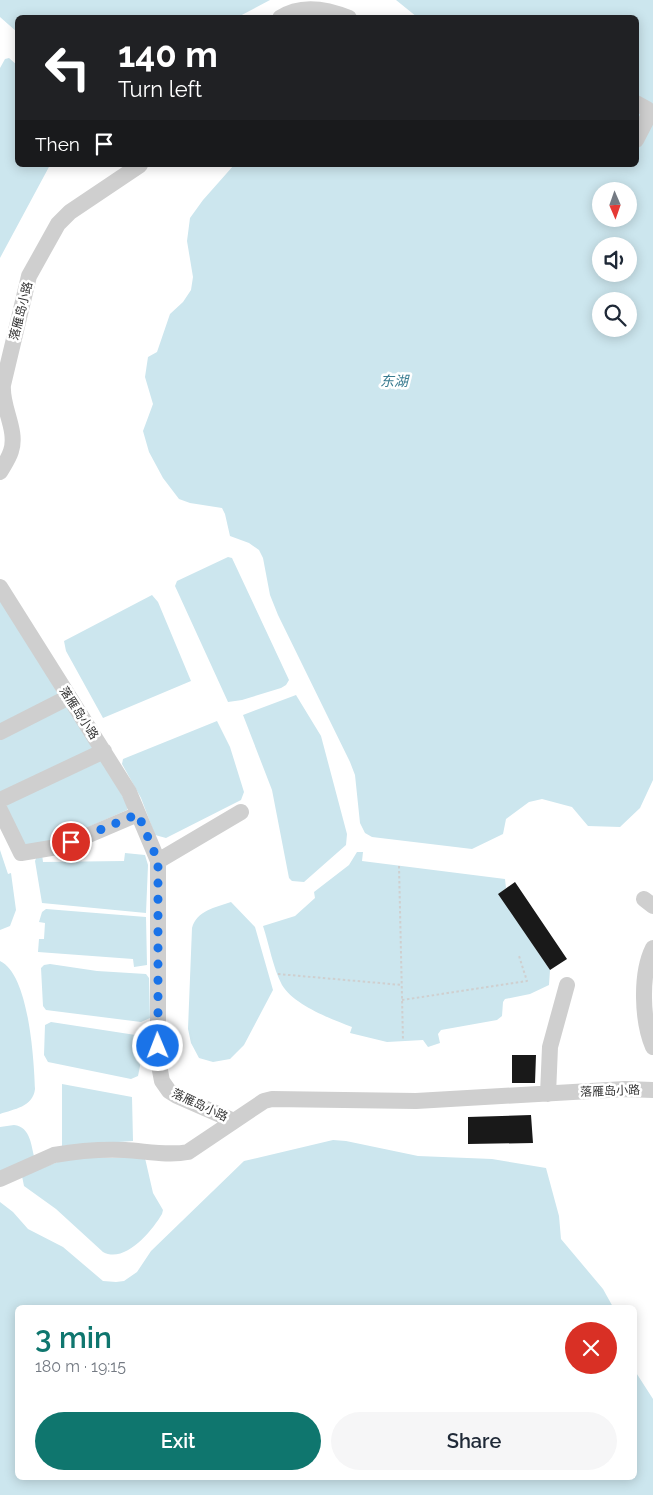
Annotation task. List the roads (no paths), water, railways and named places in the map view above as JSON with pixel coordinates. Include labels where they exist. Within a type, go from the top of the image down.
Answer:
[{"type":"street","points":[[286,15],[310,8],[339,15]]},
{"type":"street","points":[[639,105],[647,109],[649,115],[639,134]]},
{"type":"street","name":"落雁岛小路","points":[[0,472],[11,451],[12,442],[2,408],[2,383],[29,276],[58,224],[70,212],[137,167]]},
{"type":"street","name":"落雁岛小路","points":[[0,587],[129,792],[158,861],[157,1033],[162,1081],[169,1091],[234,1121],[264,1101],[280,1098],[395,1102],[625,1089],[653,1090]]},
{"type":"street","points":[[0,732],[69,697]]},
{"type":"street","points":[[0,800],[104,751]]},
{"type":"street","points":[[0,810],[21,854],[62,846],[138,814]]},
{"type":"street","points":[[158,861],[241,812]]},
{"type":"street","points":[[653,948],[647,967],[645,1012],[647,1030],[653,1047]]},
{"type":"street","points":[[548,1094],[550,1047],[567,986]]},
{"type":"street","points":[[0,1179],[54,1155],[106,1150],[188,1152],[234,1121]]},
{"type":"water","points":[[0,0],[270,0],[242,15],[15,15],[15,30],[0,17]]},
{"type":"water","name":"东湖","points":[[396,0],[653,0],[653,780],[640,808],[620,827],[588,826],[572,807],[542,799],[529,802],[506,819],[503,834],[472,849],[372,837],[365,833],[360,823],[355,775],[278,615],[270,595],[263,558],[259,550],[249,543],[230,536],[222,508],[190,503],[179,499],[163,478],[149,452],[143,431],[153,404],[145,377],[148,357],[157,352],[170,314],[183,302],[191,290],[193,277],[187,241],[190,218],[232,167],[639,167],[639,15],[415,15]]},
{"type":"water","points":[[9,58],[15,63],[15,167],[49,167],[0,258],[0,68],[5,59]]},
{"type":"water","points":[[228,557],[232,558],[289,680],[281,688],[242,700],[228,702],[175,586],[177,581]]},
{"type":"water","points":[[152,595],[158,602],[191,681],[103,718],[66,651],[64,641]]},
{"type":"water","points":[[0,598],[59,693],[52,702],[0,729]]},
{"type":"water","points":[[296,695],[321,736],[347,834],[346,845],[304,882],[292,881],[289,878],[272,790],[243,715]]},
{"type":"water","points":[[66,704],[93,749],[0,795],[0,736]]},
{"type":"water","points":[[217,721],[230,747],[244,792],[241,800],[166,838],[155,835],[141,798],[122,764],[123,759]]},
{"type":"water","points":[[103,759],[128,807],[127,810],[61,839],[26,848],[4,812],[9,801]]},
{"type":"water","points":[[0,850],[8,874],[11,873],[16,910],[10,926],[0,930]]},
{"type":"water","points":[[357,852],[363,852],[362,861],[505,879],[506,888],[499,894],[550,970],[549,985],[530,994],[505,999],[502,1016],[497,1020],[441,1030],[438,1034],[440,1043],[428,1047],[423,1040],[387,1042],[350,1033],[352,1027],[314,1011],[295,999],[282,985],[263,926],[295,916],[315,898],[314,892],[349,865]]},
{"type":"water","points":[[125,853],[145,855],[148,865],[146,913],[42,903],[35,861],[37,856],[42,854],[43,862],[124,861]]},
{"type":"water","points":[[231,902],[255,927],[273,990],[244,1045],[230,1059],[213,1062],[199,1058],[191,1043],[188,1029],[192,928],[194,922],[202,913]]},
{"type":"water","points":[[46,909],[146,917],[147,965],[134,967],[133,959],[38,952],[39,939],[44,939],[45,923],[39,922],[42,912]]},
{"type":"water","points":[[0,961],[10,969],[18,982],[24,1000],[31,1039],[35,1089],[31,1100],[27,1104],[0,1114]]},
{"type":"water","points":[[50,964],[97,971],[146,974],[149,978],[150,1018],[141,1022],[46,1010],[43,1006],[41,968],[44,965]]},
{"type":"water","points":[[51,1022],[142,1036],[144,1046],[138,1076],[131,1079],[48,1062],[44,1055],[45,1025]]},
{"type":"water","points":[[62,1084],[132,1097],[133,1141],[62,1146]]},
{"type":"water","points":[[14,1125],[24,1129],[27,1133],[35,1160],[0,1175],[0,1127]]},
{"type":"water","points":[[333,1140],[418,1156],[492,1159],[546,1168],[559,1216],[561,1239],[603,1289],[612,1305],[15,1305],[15,1480],[637,1480],[637,1374],[653,1399],[653,1495],[0,1495],[0,1202],[13,1212],[28,1229],[63,1247],[103,1281],[124,1281],[137,1272],[151,1251],[244,1161]]},
{"type":"water","points":[[80,1158],[145,1158],[153,1193],[163,1210],[152,1229],[129,1250],[111,1255],[103,1252],[56,1209],[24,1186],[22,1176],[63,1160]]}]
